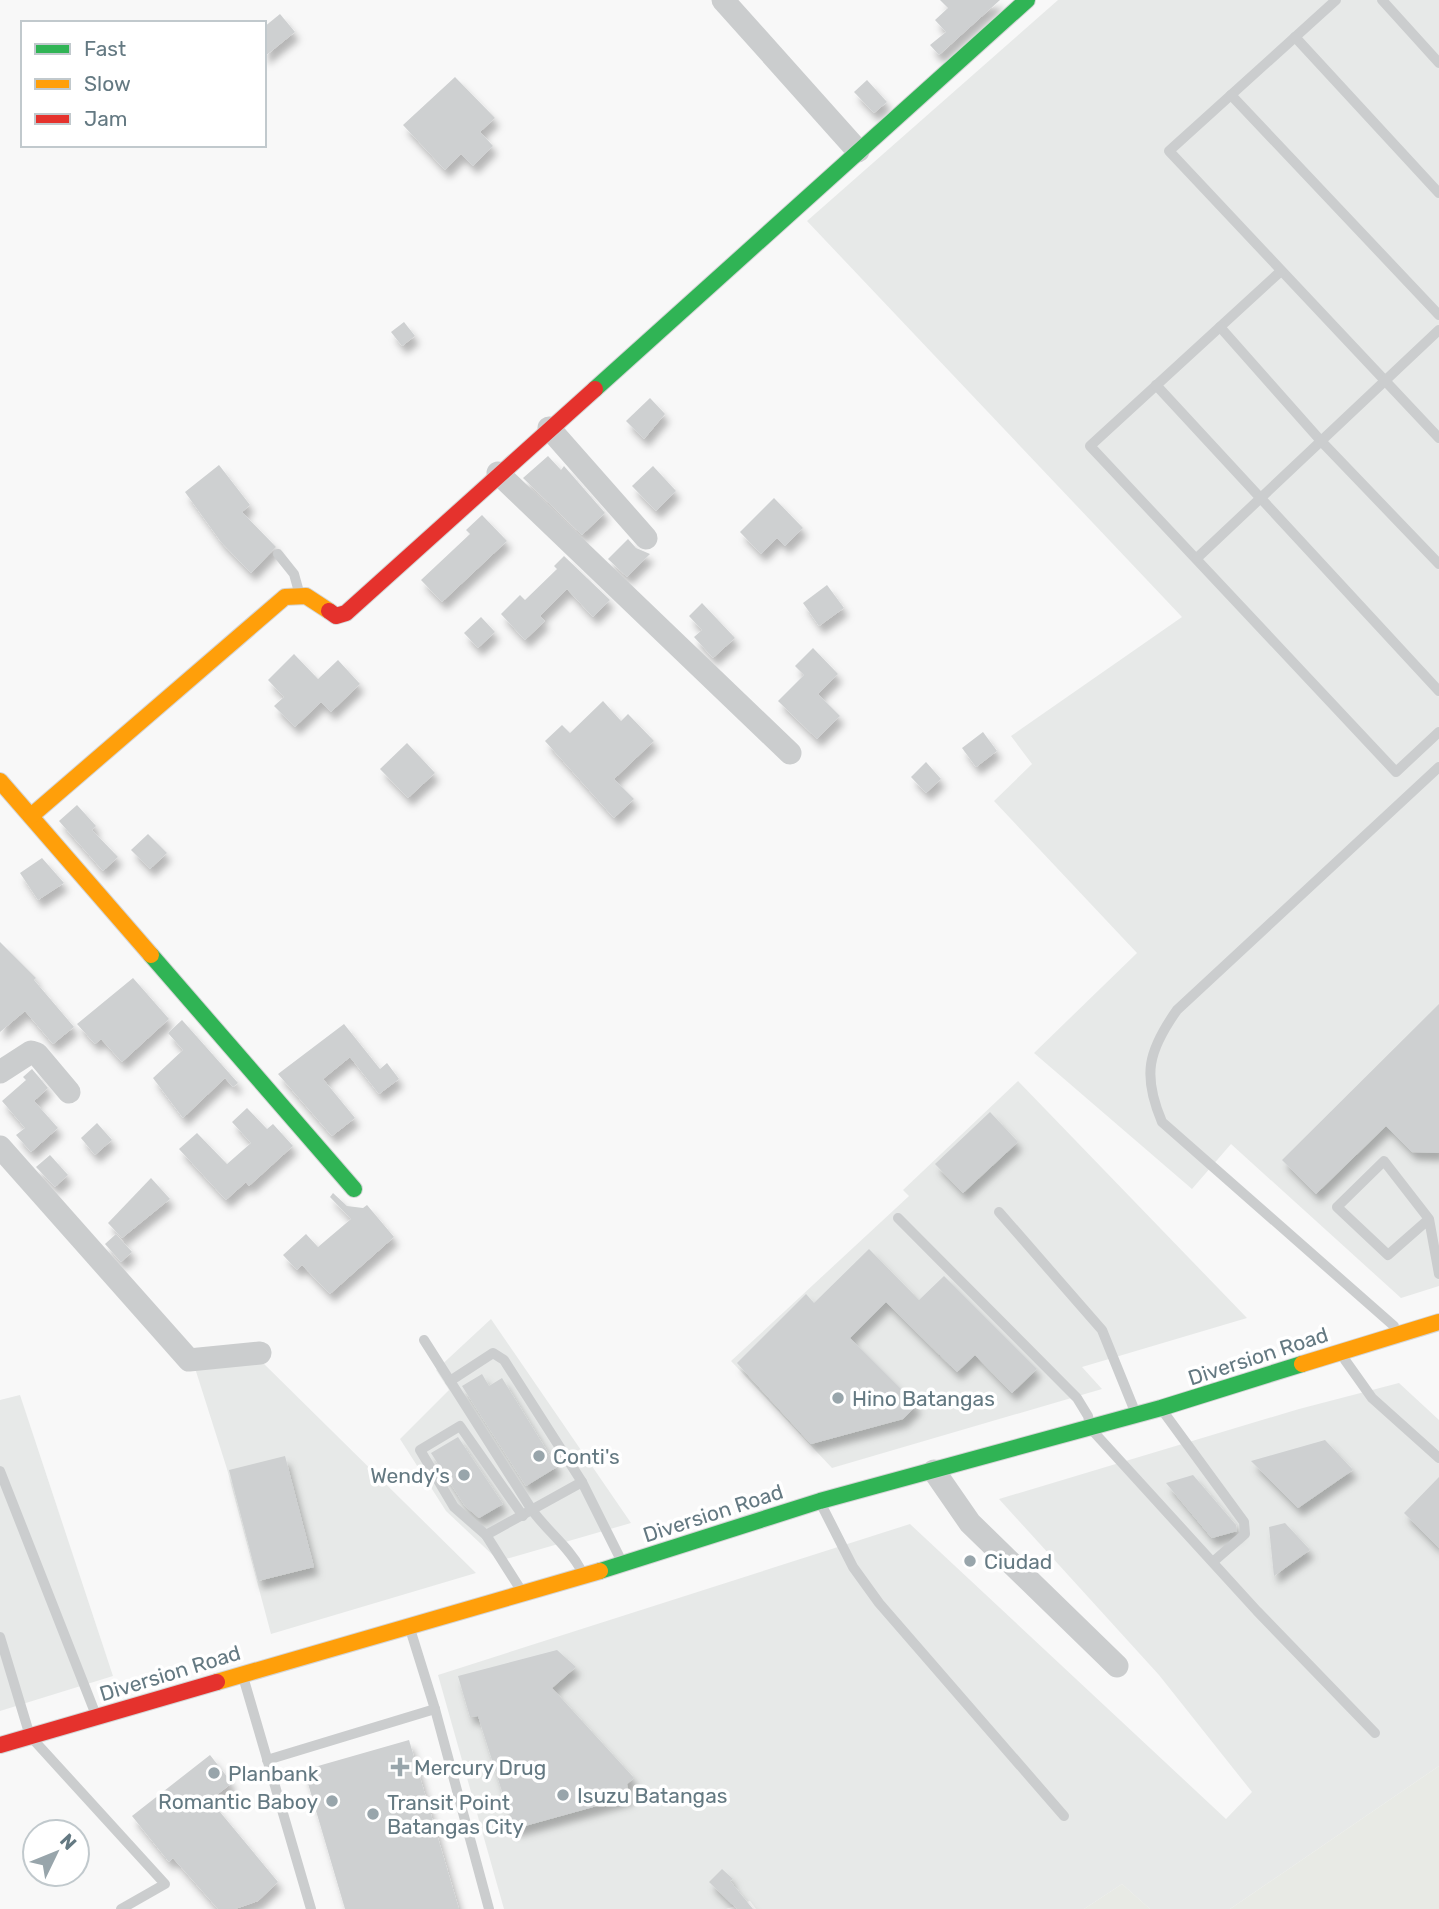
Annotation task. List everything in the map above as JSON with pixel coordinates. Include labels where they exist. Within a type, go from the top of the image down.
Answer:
[{"type":"main road","points":[[32,816],[285,597],[299,592],[309,595],[336,616],[346,614],[498,473],[1027,0]]},
{"type":"main road","points":[[0,781],[354,1189]]},
{"type":"main road","name":"Diversion Road","points":[[0,1745],[409,1628],[623,1564],[820,1500],[1091,1429],[1439,1322]]},
{"type":"street","points":[[723,0],[858,152]]},
{"type":"street","points":[[549,428],[646,538]]},
{"type":"street","points":[[498,473],[790,753]]},
{"type":"street","points":[[0,1072],[32,1052],[37,1054],[69,1092]]},
{"type":"street","points":[[0,1147],[189,1360],[260,1353]]},
{"type":"street","points":[[934,1471],[970,1523],[1116,1665]]},
{"type":"lane","points":[[1336,0],[1169,151],[1439,438]]},
{"type":"lane","points":[[1381,0],[1439,62]]},
{"type":"lane","points":[[1295,37],[1439,193]]},
{"type":"lane","points":[[1231,95],[1439,315]]},
{"type":"lane","points":[[1281,271],[1090,446],[1396,772],[1439,732]]},
{"type":"lane","points":[[1220,327],[1321,441],[1439,564]]},
{"type":"lane","points":[[1197,558],[1439,330]]},
{"type":"lane","points":[[1156,385],[1439,691]]},
{"type":"lane","points":[[278,554],[294,574],[299,592]]},
{"type":"lane","points":[[1401,1333],[1210,1161],[1170,1131],[1162,1122],[1153,1097],[1149,1060],[1177,1010],[1439,767]]},
{"type":"lane","points":[[1429,1219],[1388,1255],[1337,1207],[1384,1161],[1429,1219],[1439,1274]]},
{"type":"lane","points":[[999,1212],[1102,1330],[1137,1415]]},
{"type":"lane","points":[[898,1217],[1077,1398],[1088,1416],[1091,1429],[1257,1611],[1375,1733]]},
{"type":"lane","points":[[424,1340],[527,1513]]},
{"type":"lane","points":[[1339,1352],[1371,1398],[1439,1458]]},
{"type":"lane","points":[[450,1381],[493,1353],[505,1360],[582,1482],[623,1564]]},
{"type":"lane","points":[[1161,1408],[1244,1522],[1245,1534],[1214,1561]]},
{"type":"lane","points":[[522,1593],[486,1535],[454,1507],[420,1450],[460,1426],[527,1513],[571,1550],[584,1574]]},
{"type":"lane","points":[[0,1471],[97,1717]]},
{"type":"lane","points":[[486,1535],[582,1482]]},
{"type":"lane","points":[[820,1500],[853,1567],[879,1603],[1064,1816]]},
{"type":"lane","points":[[409,1628],[435,1709],[488,1909]]},
{"type":"lane","points":[[0,1637],[30,1736],[165,1884],[121,1909]]},
{"type":"lane","points":[[242,1674],[311,1909]]},
{"type":"lane","points":[[267,1759],[435,1709]]},
{"type":"shaded area","points":[[1058,0],[1439,0],[1439,1286],[1401,1298],[1231,1144],[1192,1189],[1034,1053],[1137,953],[994,801],[1032,764],[1011,736],[1182,617],[807,221]]},
{"type":"shaded area","points":[[1018,1081],[1247,1318],[1082,1367],[1102,1389],[832,1468],[731,1361],[909,1196],[903,1190]]},
{"type":"shaded area","name":"Conti's","points":[[491,1319],[631,1523],[499,1561],[446,1511],[400,1439],[449,1390],[436,1370]]},
{"type":"shaded area","points":[[258,1358],[476,1573],[271,1634],[227,1469],[194,1365]]},
{"type":"shaded area","points":[[1399,1383],[1439,1420],[1439,1766],[1230,1909],[1150,1909],[1122,1884],[1084,1909],[756,1909],[750,1901],[726,1909],[504,1909],[438,1675],[910,1524],[1226,1819],[1252,1792],[1159,1675],[999,1499],[1299,1409]]},
{"type":"shaded area","points":[[20,1395],[113,1676],[0,1711],[0,1400]]},
{"type":"shaded area","points":[[1439,1766],[1439,1909],[1230,1909]]},
{"type":"shaded area","points":[[1122,1884],[1150,1909],[1084,1909]]},
{"type":"building","points":[[940,0],[1000,0],[939,55],[930,45],[946,32],[935,20],[948,8]]},
{"type":"building","points":[[280,14],[295,32],[266,55],[266,25]]},
{"type":"building","points":[[455,77],[495,118],[480,132],[493,146],[473,166],[461,154],[445,170],[403,125]]},
{"type":"building","points":[[867,80],[887,102],[874,113],[854,92]]},
{"type":"building","points":[[404,322],[415,336],[402,346],[391,332]]},
{"type":"building","points":[[650,398],[665,414],[644,439],[626,421]]},
{"type":"building","points":[[548,456],[561,470],[564,466],[605,513],[582,535],[523,478]]},
{"type":"building","points":[[219,465],[250,505],[242,512],[276,547],[251,573],[221,542],[185,492]]},
{"type":"building","points":[[653,466],[676,491],[656,511],[632,486]]},
{"type":"building","points":[[774,498],[803,528],[785,546],[777,538],[761,554],[740,532]]},
{"type":"building","points":[[482,515],[507,541],[442,602],[421,580],[470,534],[466,530]]},
{"type":"building","points":[[628,539],[636,548],[650,554],[627,577],[608,559]]},
{"type":"building","points":[[564,556],[610,600],[593,617],[567,589],[540,616],[545,621],[525,640],[501,614],[520,595],[525,600],[557,569],[554,566]]},
{"type":"building","points":[[827,585],[844,608],[819,626],[803,603]]},
{"type":"building","points":[[702,603],[735,638],[713,658],[694,637],[702,630],[689,616]]},
{"type":"building","points":[[481,617],[495,632],[478,648],[464,633]]},
{"type":"building","points":[[813,648],[838,674],[818,694],[840,716],[817,739],[778,701],[804,675],[795,666]]},
{"type":"building","points":[[294,654],[318,679],[338,660],[360,684],[331,712],[321,702],[295,727],[274,706],[284,697],[268,680]]},
{"type":"building","points":[[603,701],[621,721],[628,714],[654,741],[614,779],[634,799],[614,818],[545,741],[562,725],[570,733]]},
{"type":"building","points":[[983,732],[997,751],[976,767],[962,748]]},
{"type":"building","points":[[407,743],[435,773],[408,798],[380,769]]},
{"type":"building","points":[[926,762],[941,779],[926,793],[911,777]]},
{"type":"building","points":[[77,805],[96,826],[92,830],[118,857],[103,871],[59,821]]},
{"type":"building","points":[[148,834],[167,853],[150,869],[131,850]]},
{"type":"building","points":[[42,858],[64,883],[38,900],[20,873]]},
{"type":"building","points":[[0,942],[36,978],[34,980],[74,1027],[53,1044],[25,1011],[0,1032]]},
{"type":"building","points":[[133,978],[169,1019],[122,1062],[101,1039],[95,1044],[77,1024]]},
{"type":"building","points":[[1439,1004],[1439,1153],[1412,1152],[1386,1126],[1316,1194],[1282,1160]]},
{"type":"building","points":[[182,1020],[238,1083],[233,1087],[225,1078],[183,1118],[153,1078],[183,1050],[168,1033]]},
{"type":"building","points":[[344,1024],[380,1069],[387,1063],[399,1079],[379,1094],[350,1057],[323,1079],[355,1118],[332,1136],[278,1074]]},
{"type":"building","points":[[32,1069],[48,1088],[34,1101],[58,1128],[31,1152],[16,1135],[25,1128],[2,1101],[26,1080],[23,1077]]},
{"type":"building","points":[[247,1108],[267,1129],[273,1124],[293,1146],[249,1186],[246,1182],[226,1200],[179,1149],[197,1133],[227,1164],[251,1143],[232,1122]]},
{"type":"building","points":[[990,1112],[1018,1142],[963,1193],[935,1164]]},
{"type":"building","points":[[97,1123],[112,1140],[95,1155],[81,1138]]},
{"type":"building","points":[[50,1155],[68,1175],[55,1187],[36,1167]]},
{"type":"building","points":[[151,1178],[170,1199],[122,1238],[108,1223]]},
{"type":"building","points":[[333,1193],[347,1206],[363,1208],[367,1205],[394,1237],[330,1294],[302,1265],[297,1270],[283,1255],[306,1234],[318,1247],[351,1219],[330,1197]]},
{"type":"building","points":[[116,1234],[132,1252],[121,1262],[105,1244]]},
{"type":"building","points":[[869,1249],[919,1300],[944,1276],[1037,1369],[1012,1393],[975,1355],[957,1372],[886,1302],[850,1338],[917,1405],[903,1419],[811,1444],[737,1363],[806,1294],[814,1303]]},
{"type":"building","points":[[482,1374],[489,1386],[502,1378],[557,1467],[526,1486],[462,1386]]},
{"type":"building","points":[[458,1437],[503,1504],[479,1518],[465,1506],[431,1453]]},
{"type":"building","points":[[1325,1440],[1353,1470],[1298,1508],[1251,1461]]},
{"type":"building","points":[[285,1456],[314,1567],[258,1581],[229,1470]]},
{"type":"building","points":[[1193,1475],[1236,1525],[1237,1531],[1212,1538],[1166,1483]]},
{"type":"building","points":[[1439,1477],[1439,1548],[1404,1513]]},
{"type":"building","points":[[1285,1523],[1310,1550],[1274,1576],[1269,1527]]},
{"type":"building","points":[[557,1650],[576,1667],[552,1688],[634,1778],[627,1784],[629,1797],[514,1829],[478,1716],[470,1717],[458,1676]]},
{"type":"building","name":"Transit Point Batangas City","points":[[409,1740],[459,1909],[345,1909],[304,1770]]},
{"type":"building","points":[[210,1755],[232,1783],[210,1800],[278,1882],[258,1901],[235,1909],[218,1909],[173,1858],[169,1862],[132,1816]]},
{"type":"building","points":[[722,1869],[733,1879],[730,1881],[753,1909],[737,1909],[709,1882]]},
{"type":"traffic: fast","points":[[595,389],[1027,0]]},
{"type":"traffic: fast","points":[[151,955],[354,1189]]},
{"type":"traffic: fast","points":[[600,1571],[820,1501],[1161,1408],[1302,1364]]},
{"type":"traffic: slow","points":[[31,816],[285,597],[306,596],[329,611]]},
{"type":"traffic: slow","points":[[0,781],[151,955]]},
{"type":"traffic: slow","points":[[1302,1364],[1439,1322]]},
{"type":"traffic: slow","points":[[217,1682],[600,1571]]},
{"type":"traffic: jam","points":[[329,611],[336,616],[346,613],[595,389]]},
{"type":"traffic: jam","points":[[0,1745],[217,1682]]},
{"type":"place","name":"Hino Batangas","points":[[838,1398]]},
{"type":"place","name":"Conti's","points":[[539,1456]]},
{"type":"place","name":"Wendy's","points":[[464,1475]]},
{"type":"place","name":"Ciudad","points":[[970,1561]]},
{"type":"place","name":"Mercury Drug","points":[[400,1767]]},
{"type":"place","name":"Planbank","points":[[214,1773]]},
{"type":"place","name":"Isuzu Batangas","points":[[563,1795]]},
{"type":"place","name":"Romantic Baboy","points":[[332,1801]]},
{"type":"place","name":"Transit Point Batangas City","points":[[373,1814]]}]
